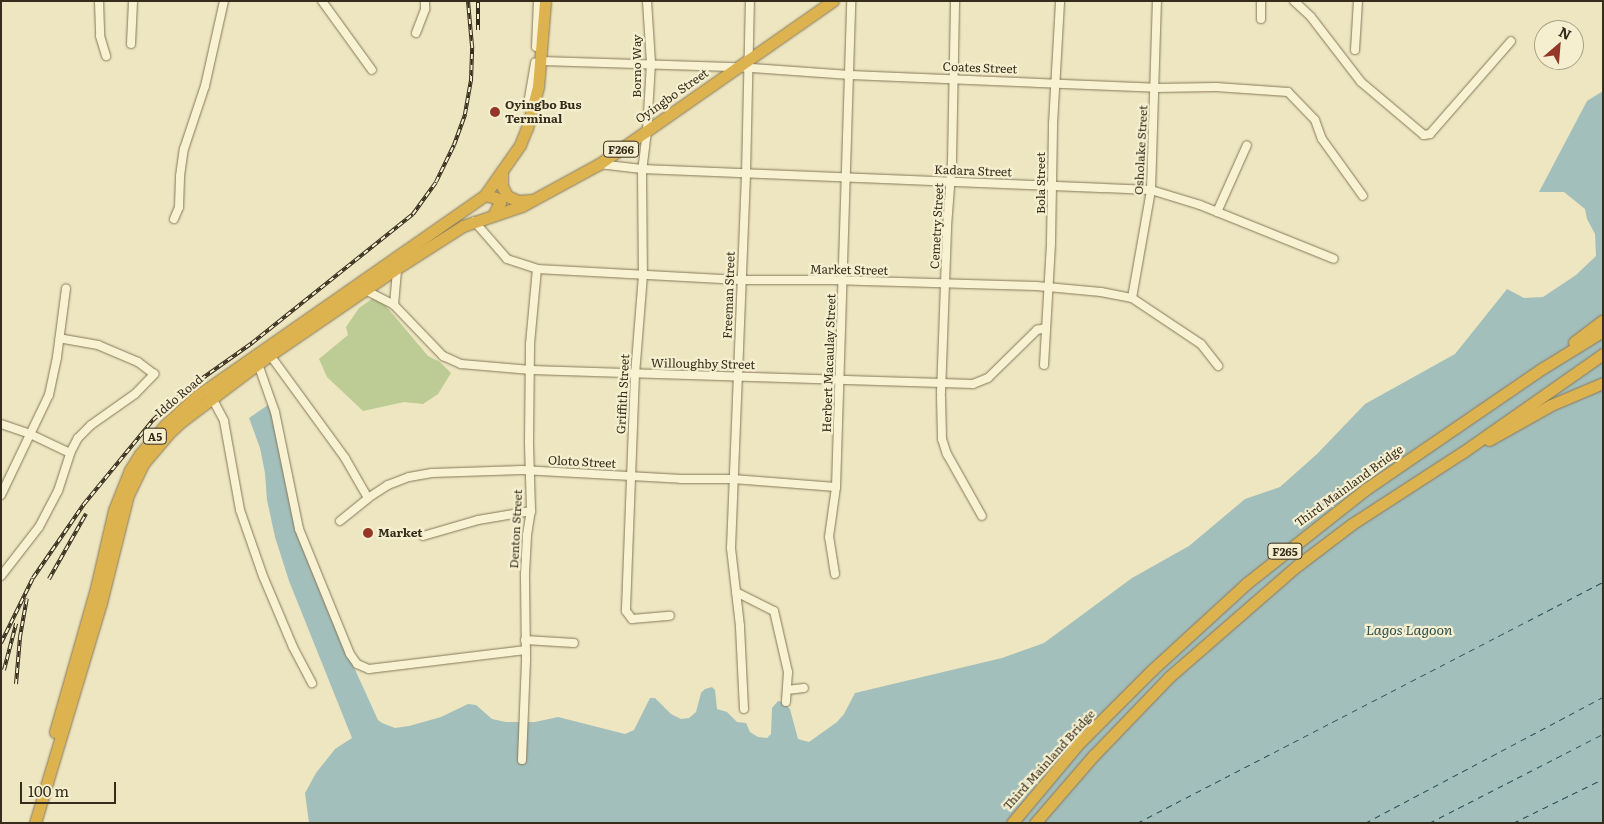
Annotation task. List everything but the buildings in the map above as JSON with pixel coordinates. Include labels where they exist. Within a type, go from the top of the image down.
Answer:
[{"type":"highway","name":"A5","points":[[485,195],[520,145],[527,128],[538,87],[542,61],[545,1]]},
{"type":"highway","name":"Oyingbo Street","points":[[494,214],[522,206],[599,164],[744,65],[833,1]]},
{"type":"highway","points":[[502,171],[502,186],[507,196],[518,201],[535,199]]},
{"type":"highway","points":[[485,195],[496,198],[500,202],[494,214]]},
{"type":"highway","name":"Iddo Road","points":[[28,823],[96,588],[114,510],[130,470],[140,454],[165,425],[197,396],[485,195]]},
{"type":"highway","name":"Iddo Road","points":[[35,823],[101,603],[131,487],[143,464],[168,434],[212,398],[270,355],[397,268],[474,221],[494,214]]},
{"type":"highway","points":[[1543,368],[1603,320]]},
{"type":"highway","name":"Third Mainland Bridge","points":[[1012,823],[1080,742],[1152,670],[1247,583],[1366,489],[1543,368],[1603,331]]},
{"type":"highway","name":"F265","points":[[1035,823],[1139,707],[1243,610],[1352,524],[1463,452],[1603,354]]},
{"type":"highway","points":[[1463,452],[1492,439],[1551,405],[1603,383]]},
{"type":"street","points":[[99,1],[100,36],[106,56]]},
{"type":"street","points":[[131,44],[133,1]]},
{"type":"street","points":[[174,219],[180,199],[180,176],[184,149],[205,86],[224,1]]},
{"type":"street","points":[[322,1],[372,70]]},
{"type":"street","points":[[416,33],[425,1]]},
{"type":"street","points":[[502,171],[517,140],[529,99],[535,63],[538,1]]},
{"type":"street","name":"Borno Way","points":[[647,1],[651,63],[647,131]]},
{"type":"street","name":"Freeman Street","points":[[744,709],[731,548],[740,280],[746,174],[744,65],[750,1]]},
{"type":"street","name":"Herbert Macaulay Street","points":[[835,574],[829,537],[836,487],[851,1]]},
{"type":"street","name":"Cemetry Street","points":[[955,1],[951,181],[947,227],[941,391],[942,440],[947,454],[982,516]]},
{"type":"street","name":"Bola Street","points":[[1044,365],[1060,1]]},
{"type":"street","name":"Osholake Street","points":[[1132,298],[1151,190],[1156,88],[1157,1]]},
{"type":"street","points":[[1261,1],[1261,19]]},
{"type":"street","points":[[1294,1],[1311,17],[1361,82],[1424,135],[1430,134],[1511,41]]},
{"type":"street","points":[[1355,50],[1358,1]]},
{"type":"street","name":"Coates Street","points":[[542,61],[744,65],[850,75],[1288,92],[1314,120],[1322,139],[1363,196]]},
{"type":"street","name":"Griffith Street","points":[[647,131],[642,169],[643,275],[635,374],[626,611],[632,619],[670,616]]},
{"type":"street","points":[[1217,212],[1247,145]]},
{"type":"street","name":"Kadara Street","points":[[599,164],[642,169],[847,179],[951,181],[1151,190],[1217,212],[1334,259]]},
{"type":"street","name":"Market Street","points":[[474,221],[507,259],[537,269],[740,280],[843,280],[1048,287],[1101,292],[1132,298],[1201,344],[1218,366]]},
{"type":"street","points":[[394,305],[397,268]]},
{"type":"street","name":"Denton Street","points":[[522,760],[526,650],[527,534],[531,511],[529,471],[532,310],[537,269]]},
{"type":"street","points":[[1,495],[49,395],[60,338],[66,289]]},
{"type":"street","name":"Willoughby Street","points":[[365,290],[394,305],[443,356],[461,364],[531,370],[737,375],[839,381],[941,391],[973,384],[988,378],[1037,330],[1046,328]]},
{"type":"street","points":[[1,576],[39,528],[58,491],[74,444],[92,425],[135,394],[154,374],[138,362],[98,345],[60,338]]},
{"type":"street","points":[[270,355],[345,458],[368,498]]},
{"type":"street","points":[[258,364],[275,412],[299,529],[350,654],[357,664],[369,669],[526,650]]},
{"type":"street","points":[[212,398],[224,421],[240,510],[263,576],[292,647],[312,683]]},
{"type":"street","points":[[1,424],[30,434],[70,453]]},
{"type":"street","name":"Oloto Street","points":[[340,521],[368,498],[388,485],[410,477],[432,473],[481,470],[529,471],[733,479],[836,487]]},
{"type":"street","points":[[423,536],[478,520],[531,511]]},
{"type":"street","points":[[736,592],[774,611],[785,651],[788,672],[786,702]]},
{"type":"street","points":[[525,640],[574,643]]},
{"type":"street","points":[[787,690],[804,688]]},
{"type":"green space","points":[[373,298],[385,305],[428,356],[440,362],[451,373],[438,394],[423,404],[404,402],[363,411],[327,377],[319,359],[348,335],[346,327],[359,308]]},
{"type":"water","name":"Lagos Lagoon","points":[[1603,91],[1603,823],[309,823],[305,793],[316,773],[335,749],[352,738],[289,581],[275,537],[267,500],[265,473],[260,448],[249,418],[271,403],[308,555],[326,606],[378,720],[382,723],[395,728],[409,726],[441,717],[468,704],[476,705],[492,719],[506,722],[535,722],[558,717],[625,734],[634,730],[650,698],[655,698],[671,714],[681,719],[689,718],[696,712],[701,693],[705,689],[712,687],[715,690],[717,709],[727,712],[737,722],[746,723],[750,732],[758,737],[767,738],[771,734],[772,708],[778,701],[783,702],[790,709],[798,739],[809,742],[837,722],[844,714],[855,693],[1002,658],[1044,643],[1132,578],[1189,546],[1245,499],[1280,487],[1317,454],[1365,404],[1455,354],[1507,289],[1524,298],[1543,297],[1576,275],[1596,256],[1595,234],[1587,219],[1585,209],[1564,192],[1539,192],[1587,101]]},
{"type":"ferry route","points":[[1137,823],[1603,582]]},
{"type":"ferry route","points":[[1365,823],[1603,697]]},
{"type":"ferry route","points":[[1429,823],[1603,734]]},
{"type":"ferry route","points":[[1513,823],[1603,779]]},
{"type":"railway","points":[[1,643],[33,578],[84,504],[153,420],[183,392],[252,343],[413,214],[436,182],[454,145],[465,114],[471,81],[472,46],[468,1]]},
{"type":"railway","points":[[478,1],[478,30]]},
{"type":"railway","points":[[49,579],[86,514]]},
{"type":"railway","points":[[16,684],[20,637],[27,599]]},
{"type":"railway","points":[[4,670],[16,624]]},
{"type":"place","name":"Oyingbo Bus Terminal","points":[[495,112]]},
{"type":"place","name":"Market","points":[[368,533]]}]
